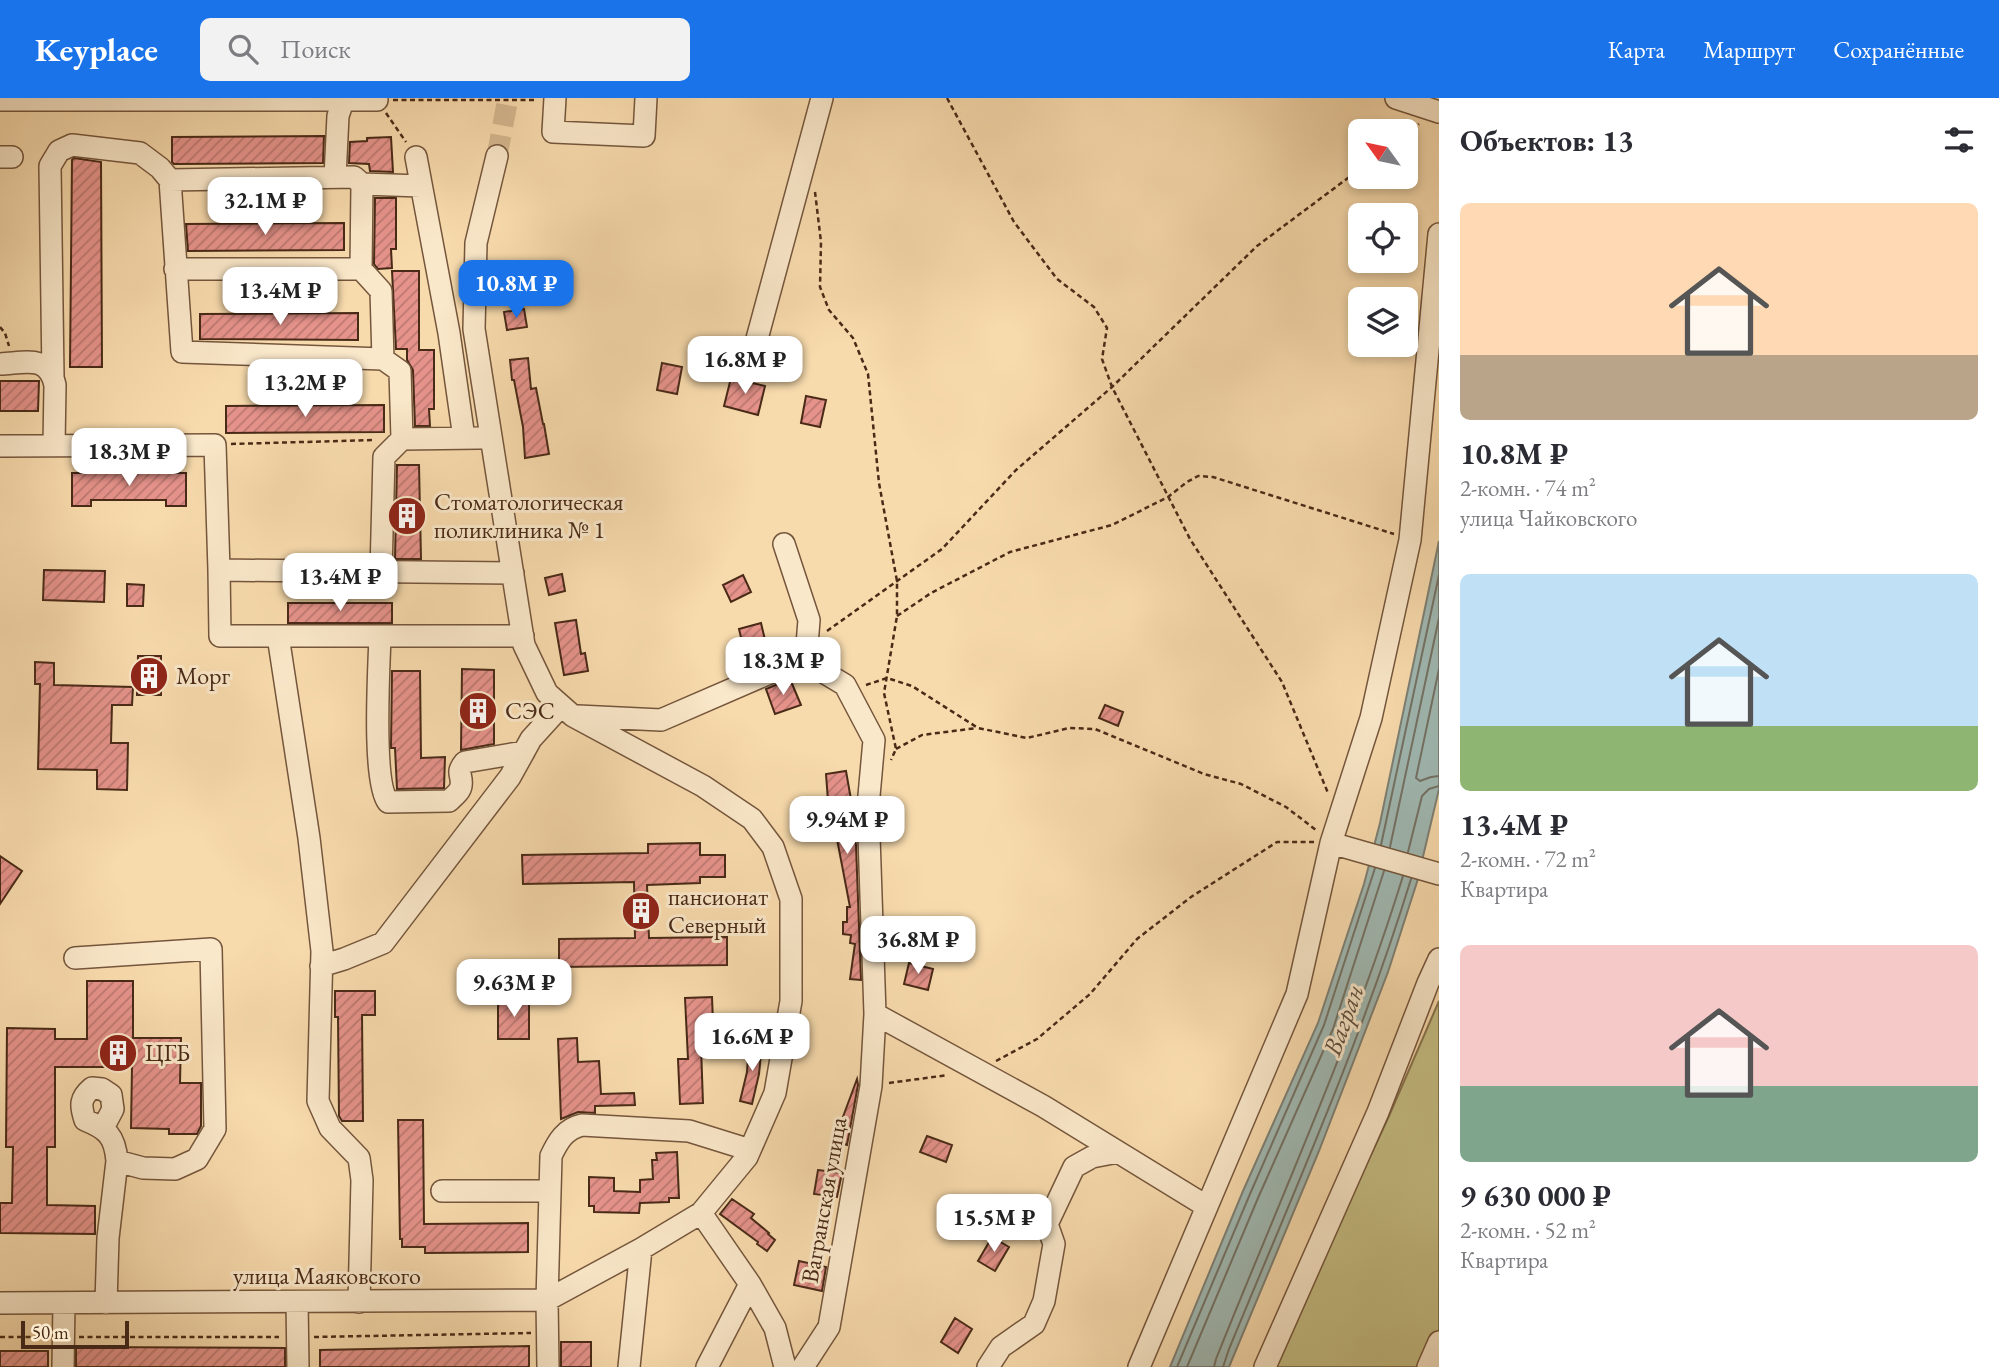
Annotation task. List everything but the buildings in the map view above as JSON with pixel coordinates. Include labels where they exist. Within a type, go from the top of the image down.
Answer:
[{"type":"street","points":[[555,99],[553,132],[644,136],[646,98]]},
{"type":"street","points":[[751,361],[822,98]]},
{"type":"street","points":[[1395,98],[1439,113]]},
{"type":"street","points":[[335,177],[338,116],[343,99]]},
{"type":"street","points":[[0,100],[377,100]]},
{"type":"street","points":[[54,445],[56,400],[53,376],[50,166],[60,151],[72,145],[140,153],[160,168],[170,180],[182,352],[383,359],[400,371],[402,439]]},
{"type":"street","points":[[416,156],[449,333],[464,438]]},
{"type":"street","points":[[497,156],[476,243],[474,329],[524,645],[547,693],[567,711],[661,720],[788,665],[807,645],[809,620],[784,544]]},
{"type":"street","points":[[170,180],[354,177],[362,184],[421,186]]},
{"type":"street","points":[[362,184],[361,269],[381,291],[383,359]]},
{"type":"street","points":[[1139,1367],[1297,994],[1340,845],[1410,540],[1439,234]]},
{"type":"street","points":[[175,269],[361,269]]},
{"type":"street","points":[[449,333],[474,329]]},
{"type":"street","points":[[709,353],[786,370]]},
{"type":"street","points":[[0,364],[40,362],[53,376]]},
{"type":"street","points":[[381,572],[384,457],[402,439],[491,438]]},
{"type":"street","points":[[0,446],[215,445],[220,636],[523,636]]},
{"type":"street","points":[[219,570],[513,573]]},
{"type":"street","points":[[278,636],[309,838],[322,951],[318,1101],[330,1128],[359,1158],[362,1180],[359,1302]]},
{"type":"street","points":[[380,636],[379,772],[383,796],[388,802],[449,801],[462,785],[459,774],[465,762],[524,752]]},
{"type":"street","points":[[788,665],[820,670],[845,684]]},
{"type":"street","name":"Вагранская улица","points":[[803,1367],[829,1327],[871,1086],[875,1014],[868,807],[874,740],[845,684]]},
{"type":"street","points":[[321,966],[383,943],[510,777],[531,739],[567,711]]},
{"type":"street","name":"улица Маяковского","points":[[0,1303],[547,1300],[701,1213],[747,1157],[775,1093],[791,1001],[791,899],[772,848],[752,819],[703,786],[567,711]]},
{"type":"street","points":[[1340,845],[1439,874]]},
{"type":"street","points":[[75,958],[211,949],[215,1129],[197,1159],[175,1169],[143,1168],[117,1161]]},
{"type":"street","points":[[1265,1367],[1378,1112],[1439,958]]},
{"type":"street","points":[[875,1014],[1043,1106],[1206,1206]]},
{"type":"street","points":[[548,1367],[551,1156],[557,1143],[571,1128],[582,1125],[689,1130],[750,1150]]},
{"type":"street","points":[[103,1128],[116,1144],[117,1161],[108,1238],[106,1303]]},
{"type":"street","points":[[988,1367],[1002,1347],[1034,1324],[1039,1313],[1044,1301],[1054,1244],[1047,1224],[1074,1167],[1092,1157],[1118,1152]]},
{"type":"street","points":[[442,1191],[550,1191]]},
{"type":"street","points":[[701,1213],[750,1284],[775,1328],[785,1367]]},
{"type":"street","points":[[629,1367],[641,1249]]},
{"type":"street","points":[[707,1367],[750,1284]]},
{"type":"street","points":[[297,1302],[298,1367]]},
{"type":"street","points":[[63,1367],[64,1303]]},
{"type":"street","points":[[1428,1367],[1439,1342]]},
{"type":"path","points":[[947,98],[1014,222],[1056,279],[1094,307],[1107,328],[1102,359],[1112,387],[1190,539],[1282,682],[1329,794]]},
{"type":"path","points":[[377,100],[555,99]]},
{"type":"path","points":[[377,100],[416,156]]},
{"type":"path","points":[[802,171],[816,193],[821,242],[820,287],[829,310],[853,338],[868,374],[879,483],[897,581],[897,616],[884,693],[896,749],[891,761]]},
{"type":"path","points":[[807,645],[942,549],[1016,470],[1112,387],[1256,246],[1348,178]]},
{"type":"path","points":[[215,445],[402,439]]},
{"type":"path","points":[[897,616],[931,593],[1010,552],[1111,526],[1168,498],[1198,476],[1213,477],[1410,540]]},
{"type":"path","points":[[845,684],[863,686],[887,678],[912,686],[978,728]]},
{"type":"path","points":[[896,749],[922,736],[978,728],[1027,737],[1069,728],[1095,729],[1204,774],[1241,784],[1286,807],[1340,845]]},
{"type":"path","points":[[978,1070],[1037,1039],[1090,994],[1138,939],[1191,897],[1277,842],[1340,845]]},
{"type":"path","points":[[871,1086],[951,1075]]},
{"type":"path","points":[[0,1337],[298,1337],[548,1333]]},
{"type":"shaded area","points":[[1439,1001],[1439,1367],[1272,1367],[1389,1116]]},
{"type":"water","name":"Вагран","points":[[1439,541],[1439,789],[1417,882],[1388,972],[1319,1151],[1229,1367],[1170,1367],[1243,1191],[1318,1023],[1364,884],[1380,823]]},
{"type":"tunnel","points":[[497,156],[508,98]]},
{"type":"place","name":"Стоматологическая поликлиника № 1","points":[[407,516]]},
{"type":"place","name":"Морг","points":[[149,676]]},
{"type":"place","name":"СЭС","points":[[478,711]]},
{"type":"place","name":"пансионат Северный","points":[[641,911]]},
{"type":"place","name":"ЦГБ","points":[[118,1053]]}]
